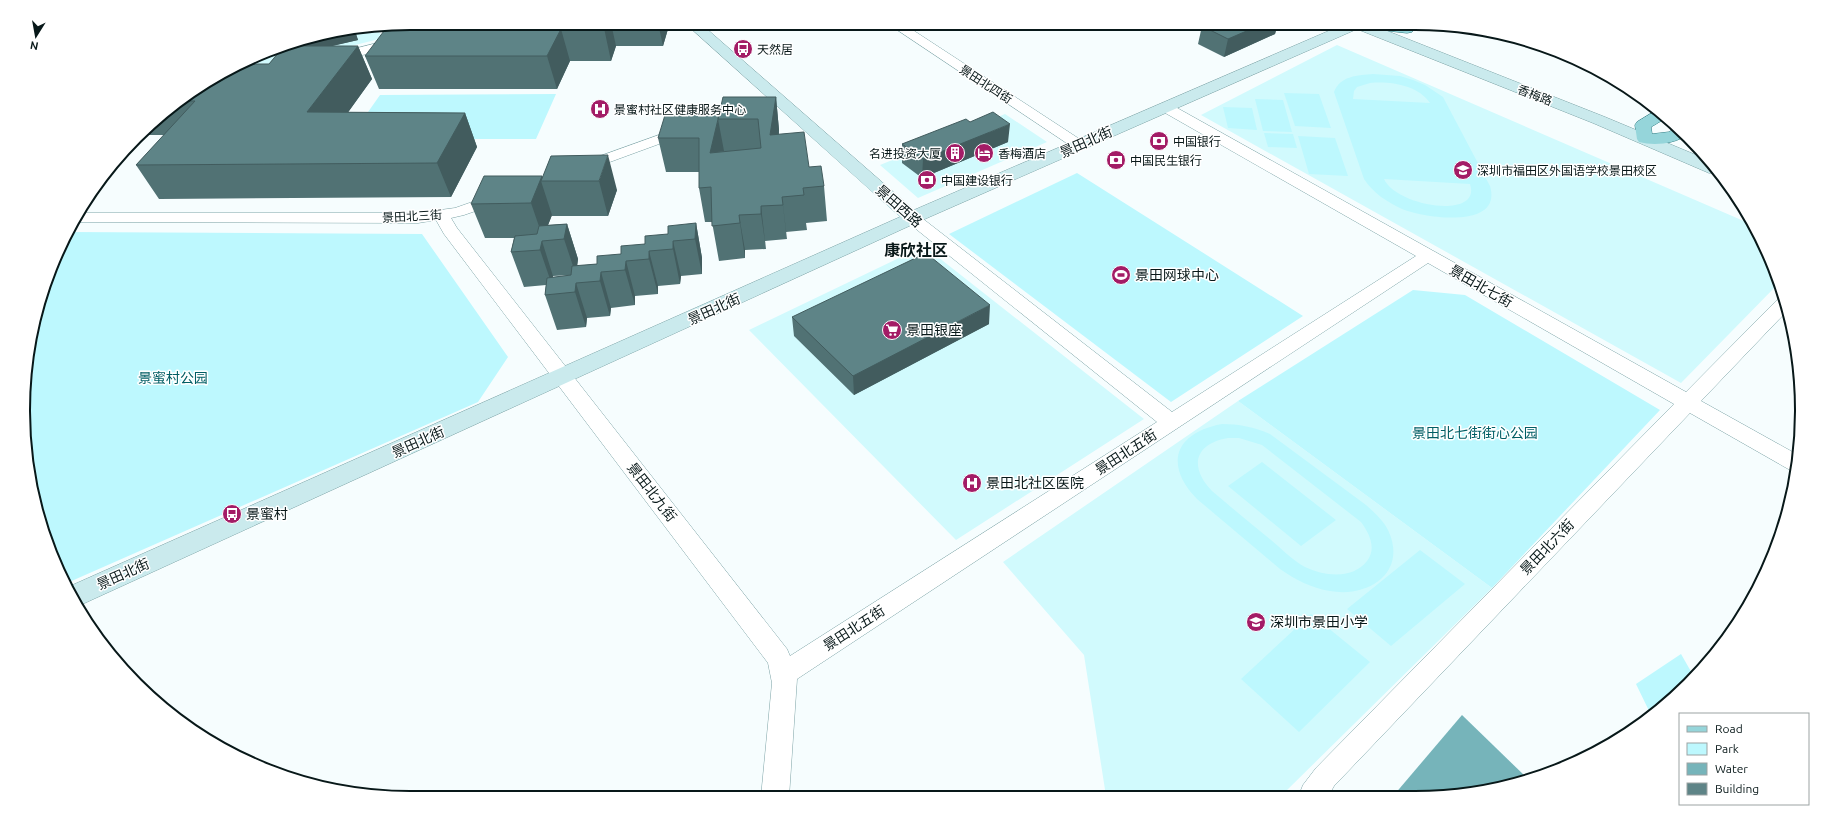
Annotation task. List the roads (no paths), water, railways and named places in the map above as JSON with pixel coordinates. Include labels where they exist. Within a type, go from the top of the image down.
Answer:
[{"type":"main road","points":[[1644,132],[1657,118]]},
{"type":"main road","points":[[1644,132],[1676,134]]},
{"type":"street","name":"景田西路","points":[[699,30],[769,100],[912,218],[1172,423]]},
{"type":"street","name":"景田北四街","points":[[904,30],[1083,143]]},
{"type":"street","name":"景田北四街","points":[[914,30],[1083,143]]},
{"type":"street","name":"景田北街","points":[[77,595],[563,377],[912,218],[1341,30]]},
{"type":"street","name":"香梅路","points":[[1375,30],[1644,132]]},
{"type":"street","name":"香梅路","points":[[1409,30],[1644,132],[1703,163]]},
{"type":"street","points":[[322,61],[406,39]]},
{"type":"street","name":"景田北七街","points":[[1165,107],[1792,461]]},
{"type":"street","points":[[569,172],[695,126]]},
{"type":"street","name":"景田北三街","points":[[82,218],[408,218],[441,215],[468,209],[511,193]]},
{"type":"street","name":"景田北九街","points":[[441,215],[450,230],[778,657],[784,674],[784,699],[776,791]]},
{"type":"street","name":"景田北五街","points":[[784,674],[1428,256]]},
{"type":"street","name":"景田北六街","points":[[1315,791],[1325,777],[1780,307]]},
{"type":"water","points":[[1462,715],[1524,775],[1489,784],[1464,788],[1397,791]]},
{"type":"place","name":"天然居","points":[[743,49]]},
{"type":"place","name":"景蜜村社区健康服务中心","points":[[600,109]]},
{"type":"place","name":"中国银行","points":[[1159,141]]},
{"type":"place","name":"名进投资大厦","points":[[955,153]]},
{"type":"place","name":"香梅酒店","points":[[984,153]]},
{"type":"place","name":"中国民生银行","points":[[1116,160]]},
{"type":"place","name":"深圳市福田区外国语学校景田校区","points":[[1463,170]]},
{"type":"place","name":"中国建设银行","points":[[927,180]]},
{"type":"place","name":"景田网球中心","points":[[1121,275]]},
{"type":"place","name":"景田银座","points":[[892,330]]},
{"type":"place","name":"景田北社区医院","points":[[972,483]]},
{"type":"place","name":"景蜜村","points":[[232,514]]},
{"type":"place","name":"深圳市景田小学","points":[[1256,622]]},
{"type":"district","name":"康欣社区","points":[[916,250]]},
{"type":"park label","name":"景蜜村公园","points":[[173,378]]},
{"type":"park label","name":"景田北七街街心公园","points":[[1475,433]]}]
